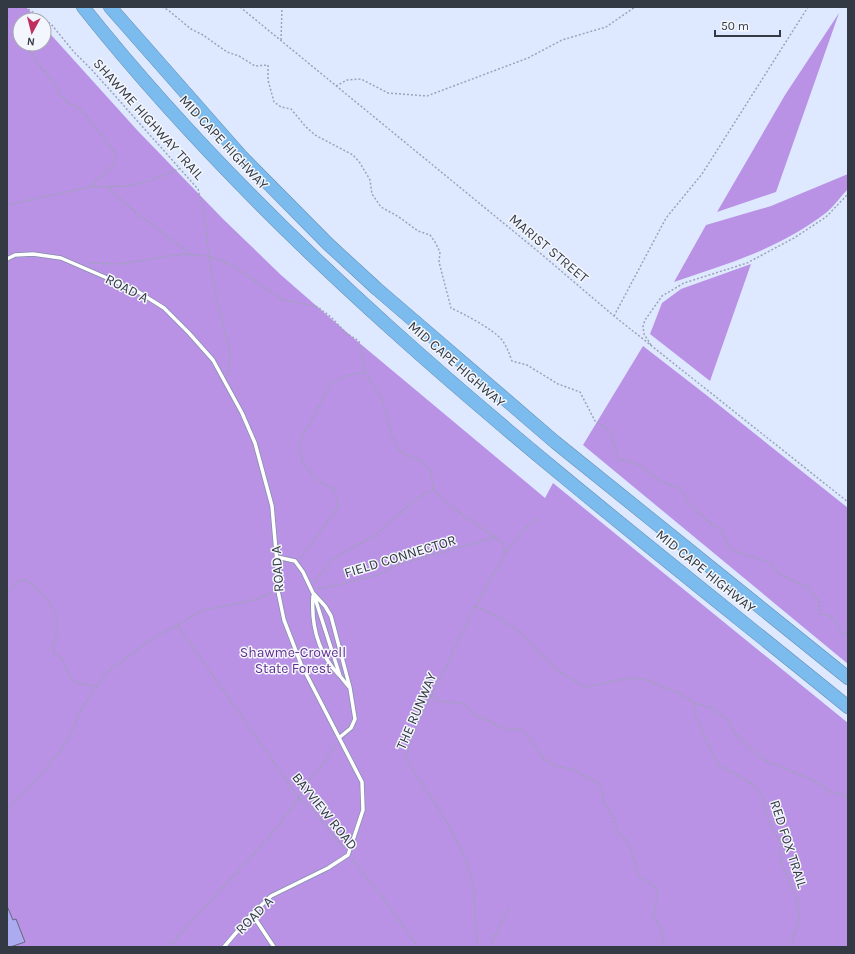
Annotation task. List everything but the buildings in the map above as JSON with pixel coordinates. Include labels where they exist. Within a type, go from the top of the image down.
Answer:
[{"type":"highway","name":"MID CAPE HIGHWAY","points":[[83,7],[121,55],[217,161],[332,276],[435,368],[848,707]]},
{"type":"highway","name":"MID CAPE HIGHWAY","points":[[110,7],[242,157],[328,244],[377,289],[555,442],[848,678]]},
{"type":"lane","name":"ROAD A","points":[[7,259],[16,255],[33,254],[61,258],[137,291],[164,308],[213,360],[228,386],[255,443],[272,506],[277,557],[278,591],[284,620],[301,664],[362,782],[363,810],[348,855],[328,868],[272,896],[252,914],[224,947]]},
{"type":"lane","points":[[277,557],[287,558],[297,564],[310,587],[340,676]]},
{"type":"lane","points":[[313,593],[313,622],[322,654],[328,664],[350,688]]},
{"type":"lane","points":[[313,593],[325,606],[331,616],[350,688],[355,719],[351,728],[340,738]]},
{"type":"lane","points":[[252,914],[274,947]]},
{"type":"path","points":[[162,7],[168,10],[191,29],[227,52],[239,56],[255,66],[262,67],[268,65],[268,80],[274,102],[281,107],[291,109],[314,135],[353,155],[360,163],[370,180],[372,194],[381,207],[399,217],[418,231],[430,236],[436,242],[440,252],[441,268],[451,308],[467,315],[501,339],[508,349],[512,360],[527,365],[558,384],[580,392],[595,421],[610,431],[619,459],[640,465],[660,481],[681,489],[688,502],[705,519],[720,529],[731,550],[769,562],[780,575],[808,587],[819,602],[820,614],[827,614],[837,621],[840,630],[848,635]]},
{"type":"path","name":"MARIST STREET","points":[[240,7],[540,253],[614,316],[848,502]]},
{"type":"path","points":[[281,40],[282,7]]},
{"type":"path","points":[[336,86],[347,80],[361,78],[388,93],[427,96],[528,58],[562,40],[606,27],[635,7]]},
{"type":"path","points":[[614,316],[666,218],[702,174],[808,7]]},
{"type":"path","name":"SHAWME HIGHWAY TRAIL","points":[[52,26],[198,189],[204,212],[209,256],[217,300],[230,353],[228,386]]},
{"type":"path","points":[[30,52],[38,64],[56,84],[58,93],[68,103],[81,109],[115,152],[115,163],[90,187]]},
{"type":"path","points":[[7,205],[90,187],[128,186],[179,169]]},
{"type":"path","points":[[108,187],[126,205],[138,212],[190,254]]},
{"type":"path","points":[[653,347],[644,334],[643,326],[645,320],[662,296],[684,283],[747,263],[794,238],[826,217],[848,194]]},
{"type":"path","points":[[76,264],[121,264],[163,256],[190,254],[209,256],[232,265],[281,299],[318,307],[332,318],[346,333],[359,341],[365,372],[382,398],[392,438],[400,451],[423,462],[431,472],[433,489],[444,502],[496,537],[503,544],[504,556]]},
{"type":"path","points":[[297,564],[338,507],[335,490],[317,480],[301,460],[299,443],[332,382],[347,376],[365,372]]},
{"type":"path","points":[[310,587],[332,560],[349,549],[373,537],[415,500],[433,489]]},
{"type":"path","name":"THE RUNWAY","points":[[478,947],[473,887],[469,873],[458,846],[406,759],[408,747],[432,695],[490,579],[504,556],[532,522],[539,518]]},
{"type":"path","name":"FIELD CONNECTOR","points":[[310,587],[325,588],[377,575],[397,565],[496,537]]},
{"type":"path","points":[[7,592],[18,581],[26,580],[42,593],[50,604],[57,622],[53,652],[63,660],[70,676],[78,683],[96,686]]},
{"type":"path","points":[[7,810],[43,772],[66,743],[82,708],[106,673],[127,656],[152,639],[178,626],[204,610],[253,600],[278,591]]},
{"type":"path","points":[[476,607],[496,616],[516,629],[558,670],[586,688],[628,678],[643,679],[677,692],[695,703],[712,708],[731,724],[734,733],[762,759],[815,781],[830,792],[842,794],[848,798]]},
{"type":"path","name":"BAYVIEW ROAD","points":[[178,626],[299,798],[318,816],[380,894],[418,947]]},
{"type":"path","points":[[432,695],[439,701],[465,704],[475,715],[508,730],[520,729],[542,757],[556,766],[574,770],[598,782],[602,788],[604,803],[612,814],[617,830],[630,846],[639,877],[655,885],[658,891],[654,918],[662,930],[664,947]]},
{"type":"path","name":"RED FOX TRAIL","points":[[695,703],[694,713],[718,765],[753,784],[763,798],[769,822],[780,843],[781,861],[798,902],[799,925],[794,933],[792,947]]},
{"type":"path","points":[[168,947],[271,835],[299,798],[305,784],[322,766],[340,738]]},
{"type":"path","points":[[490,947],[508,909]]},
{"type":"green space","name":"Shawme-Crowell State Forest","points":[[7,7],[26,7],[31,12],[12,12],[12,52],[52,52],[52,36],[137,130],[223,219],[281,275],[351,336],[545,498],[553,483],[848,723],[848,947],[7,947]]},
{"type":"green space","points":[[839,13],[776,192],[717,212],[785,95]]},
{"type":"green space","points":[[848,174],[848,189],[827,212],[809,225],[791,236],[754,254],[674,282],[706,225],[771,206]]},
{"type":"green space","points":[[751,264],[710,381],[650,334],[662,303],[681,289]]},
{"type":"green space","points":[[643,346],[848,508],[848,664],[583,445]]}]
